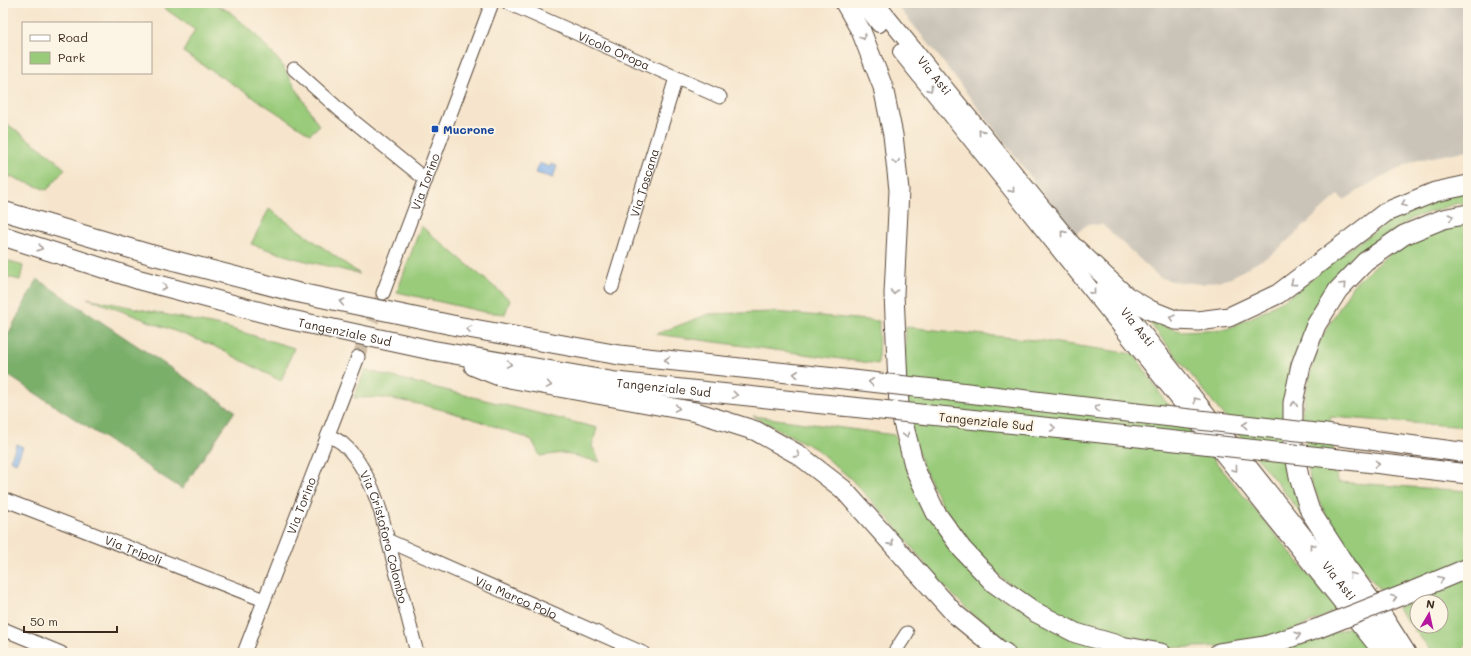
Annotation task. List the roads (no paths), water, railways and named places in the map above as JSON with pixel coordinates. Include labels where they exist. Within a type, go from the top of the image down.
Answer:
[{"type":"highway","points":[[845,3],[860,31],[883,87],[893,135],[899,190],[894,294],[899,407],[915,469],[936,513],[962,549],[994,583],[1035,612],[1076,633],[1121,646],[1161,653]]},
{"type":"highway","points":[[1075,248],[1126,296],[1150,310],[1175,320],[1198,321],[1228,317],[1278,294],[1386,212],[1435,192],[1468,185]]},
{"type":"highway","name":"Tangenziale Sud","points":[[3,211],[149,254],[295,292],[457,326],[619,354],[1325,434]]},
{"type":"highway","points":[[1406,653],[1383,617],[1345,565],[1310,511],[1299,477],[1293,445],[1293,403],[1301,365],[1316,325],[1338,290],[1365,262],[1404,235],[1443,219],[1468,214]]},
{"type":"highway","name":"Tangenziale Sud","points":[[3,236],[140,280],[287,319],[431,350],[616,382],[1185,442],[1468,474]]},
{"type":"highway","points":[[431,350],[499,376],[696,412],[756,431],[799,455],[843,489],[955,614],[999,650],[1005,653]]},
{"type":"highway","points":[[1325,434],[1396,437],[1468,444]]},
{"type":"highway","points":[[1325,434],[1468,453]]},
{"type":"highway","points":[[1219,653],[1265,646],[1319,628],[1468,568]]},
{"type":"main road","name":"Via Asti","points":[[863,3],[1382,653]]},
{"type":"main road","name":"Via Asti","points":[[876,3],[1075,248],[1397,653]]},
{"type":"street","name":"Via Torino","points":[[383,292],[492,3]]},
{"type":"street","name":"Vicolo Oropa","points":[[508,3],[720,97]]},
{"type":"street","points":[[294,69],[342,111],[426,180]]},
{"type":"street","name":"Via Toscana","points":[[612,287],[676,78]]},
{"type":"street","name":"Via Torino","points":[[244,653],[358,357]]},
{"type":"street","name":"Via Cristoforo Colombo","points":[[328,435],[342,443],[349,451],[371,485],[389,541],[417,653]]},
{"type":"street","name":"Via Tripoli","points":[[3,499],[264,600]]},
{"type":"street","name":"Via Marco Polo","points":[[389,541],[643,653]]},
{"type":"street","points":[[3,629],[61,653]]},
{"type":"street","points":[[894,653],[907,633]]},
{"type":"water","points":[[539,163],[550,167],[551,164],[557,166],[553,178],[536,173]]},
{"type":"water","points":[[17,444],[23,447],[16,463],[10,460]]},
{"type":"tunnel","points":[[358,357],[383,293]]},
{"type":"place","name":"Mucrone","points":[[435,129]]}]
